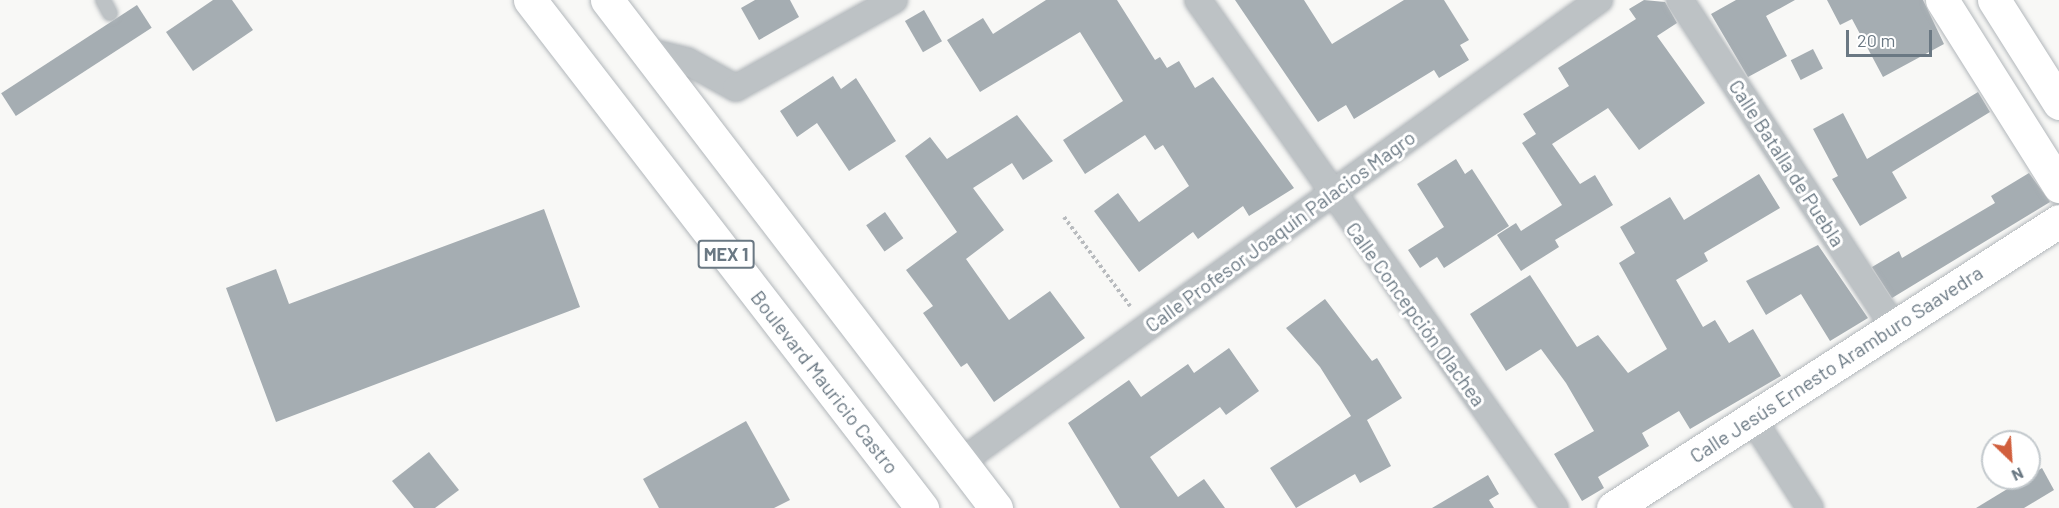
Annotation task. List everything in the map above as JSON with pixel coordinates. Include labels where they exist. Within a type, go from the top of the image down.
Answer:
[{"type":"main road","name":"Boulevard Mauricio Castro","points":[[530,0],[922,508]]},
{"type":"main road","name":"MEX 1","points":[[607,0],[996,508]]},
{"type":"main road","points":[[1942,0],[2059,186]]},
{"type":"main road","points":[[1994,0],[2059,103]]},
{"type":"main road","name":"Calle Jesús Ernesto Aramburo Saavedra","points":[[1613,508],[2059,221]]},
{"type":"street","points":[[647,51],[687,61],[736,88],[894,0]]},
{"type":"street","name":"Calle Concepción Olachea","points":[[1198,0],[1330,195],[1555,508]]},
{"type":"street","name":"Calle Profesor Joaquín Palacios Magro","points":[[961,462],[1599,0]]},
{"type":"street","name":"Calle Batalla de Puebla","points":[[1680,0],[1893,326]]},
{"type":"street","points":[[1752,418],[1810,508]]},
{"type":"lane","points":[[103,0],[110,13]]},
{"type":"path","points":[[1064,217],[1146,328]]},
{"type":"building","points":[[213,0],[232,0],[253,30],[193,71],[166,32]]},
{"type":"building","points":[[755,0],[790,0],[799,17],[759,40],[741,8]]},
{"type":"building","points":[[1046,0],[1117,0],[1155,60],[1160,57],[1167,68],[1179,61],[1195,88],[1213,77],[1294,188],[1249,216],[1243,206],[1198,239],[1193,232],[1139,272],[1094,211],[1118,193],[1139,222],[1189,186],[1163,145],[1155,150],[1145,135],[1085,174],[1063,140],[1123,101],[1080,32],[980,92],[947,40],[983,18],[993,34]]},
{"type":"building","points":[[1235,0],[1304,0],[1332,44],[1404,0],[1444,0],[1469,40],[1460,45],[1469,60],[1439,78],[1434,70],[1354,119],[1346,105],[1318,122]]},
{"type":"building","points":[[1644,0],[1665,2],[1677,23],[1657,36],[1705,103],[1639,150],[1608,108],[1552,144],[1580,184],[1595,175],[1613,205],[1555,240],[1559,247],[1521,271],[1497,235],[1516,223],[1521,231],[1562,205],[1522,143],[1536,134],[1523,114],[1569,86],[1558,68],[1636,19],[1629,9]]},
{"type":"building","points":[[1736,0],[1795,0],[1766,16],[1787,56],[1748,77],[1711,14]]},
{"type":"building","points":[[1827,0],[1923,0],[1944,44],[1883,77],[1852,19],[1840,25]]},
{"type":"building","points":[[137,5],[152,28],[16,116],[1,93]]},
{"type":"building","points":[[924,10],[942,41],[923,52],[905,21]]},
{"type":"building","points":[[1813,49],[1823,69],[1801,80],[1791,60]]},
{"type":"building","points":[[833,76],[841,89],[856,78],[896,141],[849,171],[817,123],[797,137],[780,111]]},
{"type":"building","points":[[1978,92],[1990,112],[1892,172],[1907,198],[1860,226],[1832,179],[1838,176],[1813,129],[1843,113],[1867,159]]},
{"type":"building","points":[[1017,115],[1053,161],[1023,180],[1012,163],[973,188],[1004,230],[966,259],[1009,320],[1050,291],[1085,338],[994,402],[967,363],[961,367],[923,313],[933,306],[906,270],[957,232],[905,156],[930,137],[947,159]]},
{"type":"building","points":[[1456,159],[1465,174],[1472,169],[1509,226],[1444,268],[1437,257],[1420,268],[1408,250],[1444,227],[1417,184]]},
{"type":"building","points":[[2029,173],[2050,202],[1892,298],[1872,267],[1899,251],[1902,258],[1995,203],[1991,196]]},
{"type":"building","points":[[1759,174],[1780,208],[1704,253],[1708,261],[1676,280],[1703,327],[1715,320],[1729,343],[1753,329],[1781,376],[1690,429],[1679,411],[1642,433],[1649,446],[1598,477],[1604,488],[1582,501],[1554,454],[1594,431],[1566,383],[1541,349],[1506,371],[1470,314],[1530,275],[1577,347],[1598,335],[1628,373],[1667,349],[1619,263],[1635,253],[1620,227],[1670,197],[1684,220]]},
{"type":"building","points":[[544,209],[580,307],[276,422],[226,288],[276,269],[289,304]]},
{"type":"building","points":[[885,212],[903,238],[885,251],[866,225]]},
{"type":"building","points":[[1818,245],[1868,318],[1830,341],[1801,294],[1766,315],[1746,281]]},
{"type":"building","points":[[1325,299],[1372,361],[1377,358],[1402,398],[1367,420],[1391,466],[1360,483],[1355,474],[1296,508],[1270,468],[1351,416],[1320,367],[1286,328]]},
{"type":"building","points":[[1229,348],[1259,391],[1226,415],[1220,407],[1150,457],[1178,497],[1204,479],[1225,508],[1120,508],[1068,423],[1129,380],[1141,397],[1188,364],[1194,373]]},
{"type":"building","points":[[746,421],[790,500],[774,508],[659,508],[643,479]]},
{"type":"building","points":[[429,452],[459,490],[435,508],[414,508],[392,481]]},
{"type":"building","points":[[2041,469],[2054,490],[2024,508],[1976,508],[2006,490],[2041,490]]},
{"type":"building","points":[[1488,475],[1499,494],[1489,500],[1494,508],[1432,508]]}]
